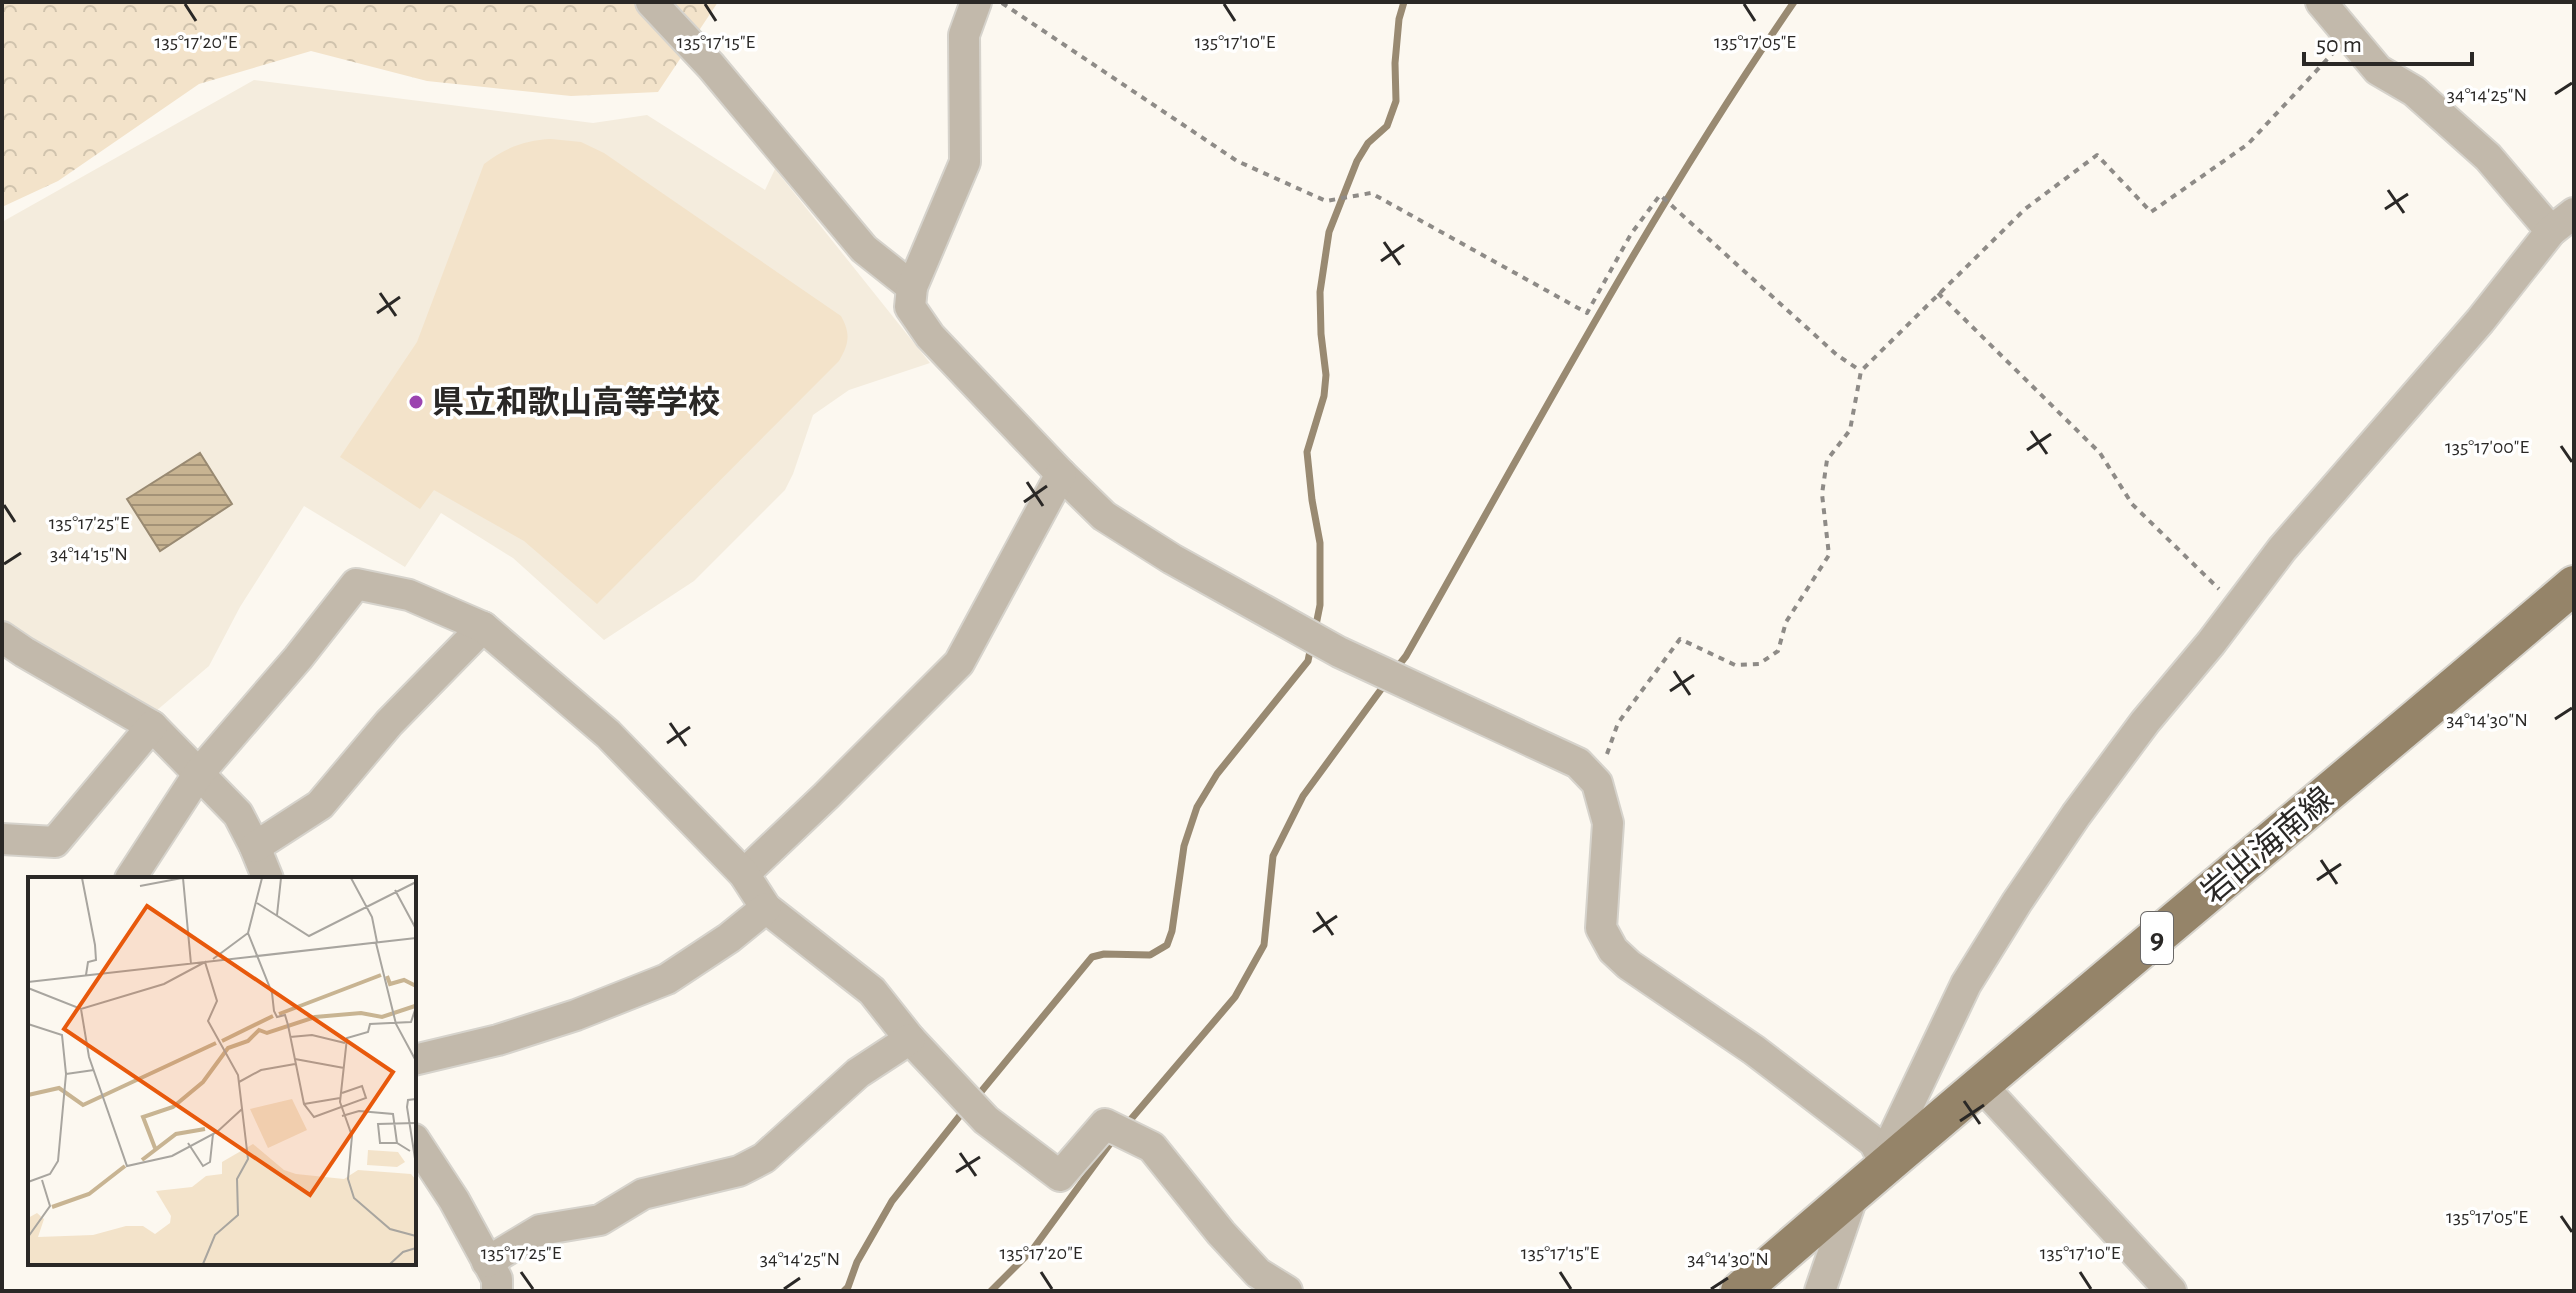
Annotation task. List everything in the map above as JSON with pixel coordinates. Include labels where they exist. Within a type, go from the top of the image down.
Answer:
[{"type":"main road","name":"岩出海南線","points":[[1740,1291],[2574,585]]},
{"type":"street","points":[[651,2],[711,66],[864,249],[912,287]]},
{"type":"street","points":[[976,2],[964,35],[965,162],[912,287],[910,307],[930,336],[1104,516],[1172,559],[1339,652],[1578,763],[1597,783],[1608,823],[1601,928],[1613,950],[1629,965],[1754,1050],[1874,1142],[1886,1165]]},
{"type":"street","points":[[1886,1165],[1895,1133],[1966,984],[2076,815],[2282,549],[2562,222],[2414,91],[2378,70],[2321,2]]},
{"type":"street","points":[[744,874],[959,663],[1061,474]]},
{"type":"street","points":[[131,877],[199,773],[298,658],[356,584],[409,595],[483,627],[608,734],[744,874],[766,908],[872,991],[910,1039],[986,1120],[1060,1176],[1105,1124],[1152,1147],[1221,1233],[1258,1273],[1287,1291]]},
{"type":"street","points":[[255,847],[320,805],[389,723],[483,627]]},
{"type":"street","points":[[2,637],[152,726],[238,814],[267,877]]},
{"type":"street","points":[[2,839],[55,842],[152,726]]},
{"type":"street","points":[[416,1060],[498,1040],[576,1015],[667,979],[729,938],[766,908]]},
{"type":"street","points":[[487,1262],[540,1230],[600,1220],[643,1194],[739,1171],[764,1158],[858,1073],[910,1039]]},
{"type":"street","points":[[1981,1085],[2171,1291]]},
{"type":"street","points":[[416,1142],[454,1200],[497,1279],[497,1291]]},
{"type":"street","points":[[1820,1291],[1854,1192]]},
{"type":"path","points":[[1000,2],[1237,161],[1326,201],[1371,193],[1587,313],[1631,234],[1660,195],[1837,355],[1861,371]]},
{"type":"path","points":[[1597,783],[1618,723],[1680,639],[1735,665],[1759,664],[1778,651],[1786,622],[1829,555],[1822,494],[1827,460],[1850,430],[1861,371],[1938,293],[2025,209],[2097,155],[2151,212],[2248,144],[2349,36]]},
{"type":"path","points":[[1938,293],[2100,453],[2132,504],[2237,607]]},
{"type":"shaded area","name":"県立和歌山高等学校","points":[[254,80],[593,123],[647,115],[765,190],[775,169],[930,363],[849,390],[813,415],[785,490],[694,581],[604,640],[513,558],[441,513],[405,567],[304,506],[240,607],[209,666],[156,711],[2,623],[2,222]]},
{"type":"shaded area","points":[[200,453],[232,504],[160,551],[127,499]]},
{"type":"green space","points":[[2,2],[718,2],[658,92],[571,96],[427,81],[311,51],[199,84],[58,181],[2,207]]},
{"type":"green space","points":[[551,139],[581,142],[604,153],[841,316],[847,334],[847,344],[839,361],[597,604],[524,541],[434,490],[420,509],[340,457],[417,342],[484,164],[516,146]]},
{"type":"waterway","points":[[1315,630],[1320,605],[1320,543],[1307,452],[1324,396],[1326,375],[1320,292],[1329,232],[1357,161],[1368,143],[1387,126],[1396,101],[1395,63],[1399,19],[1404,2]]},
{"type":"waterway","points":[[1395,670],[1406,656],[1641,243],[1690,161],[1794,2]]},
{"type":"waterway","points":[[975,1099],[1092,957],[1104,954],[1150,955],[1167,945],[1172,931],[1184,846],[1197,807],[1217,774],[1308,661],[1311,646]]},
{"type":"waterway","points":[[1126,1125],[1235,997],[1264,945],[1273,856],[1303,796],[1385,684]]},
{"type":"waterway","points":[[844,1291],[892,1201],[966,1108]]},
{"type":"waterway","points":[[991,1291],[1033,1249],[1115,1137]]},
{"type":"place","name":"県立和歌山高等学校","points":[[416,402]]}]
